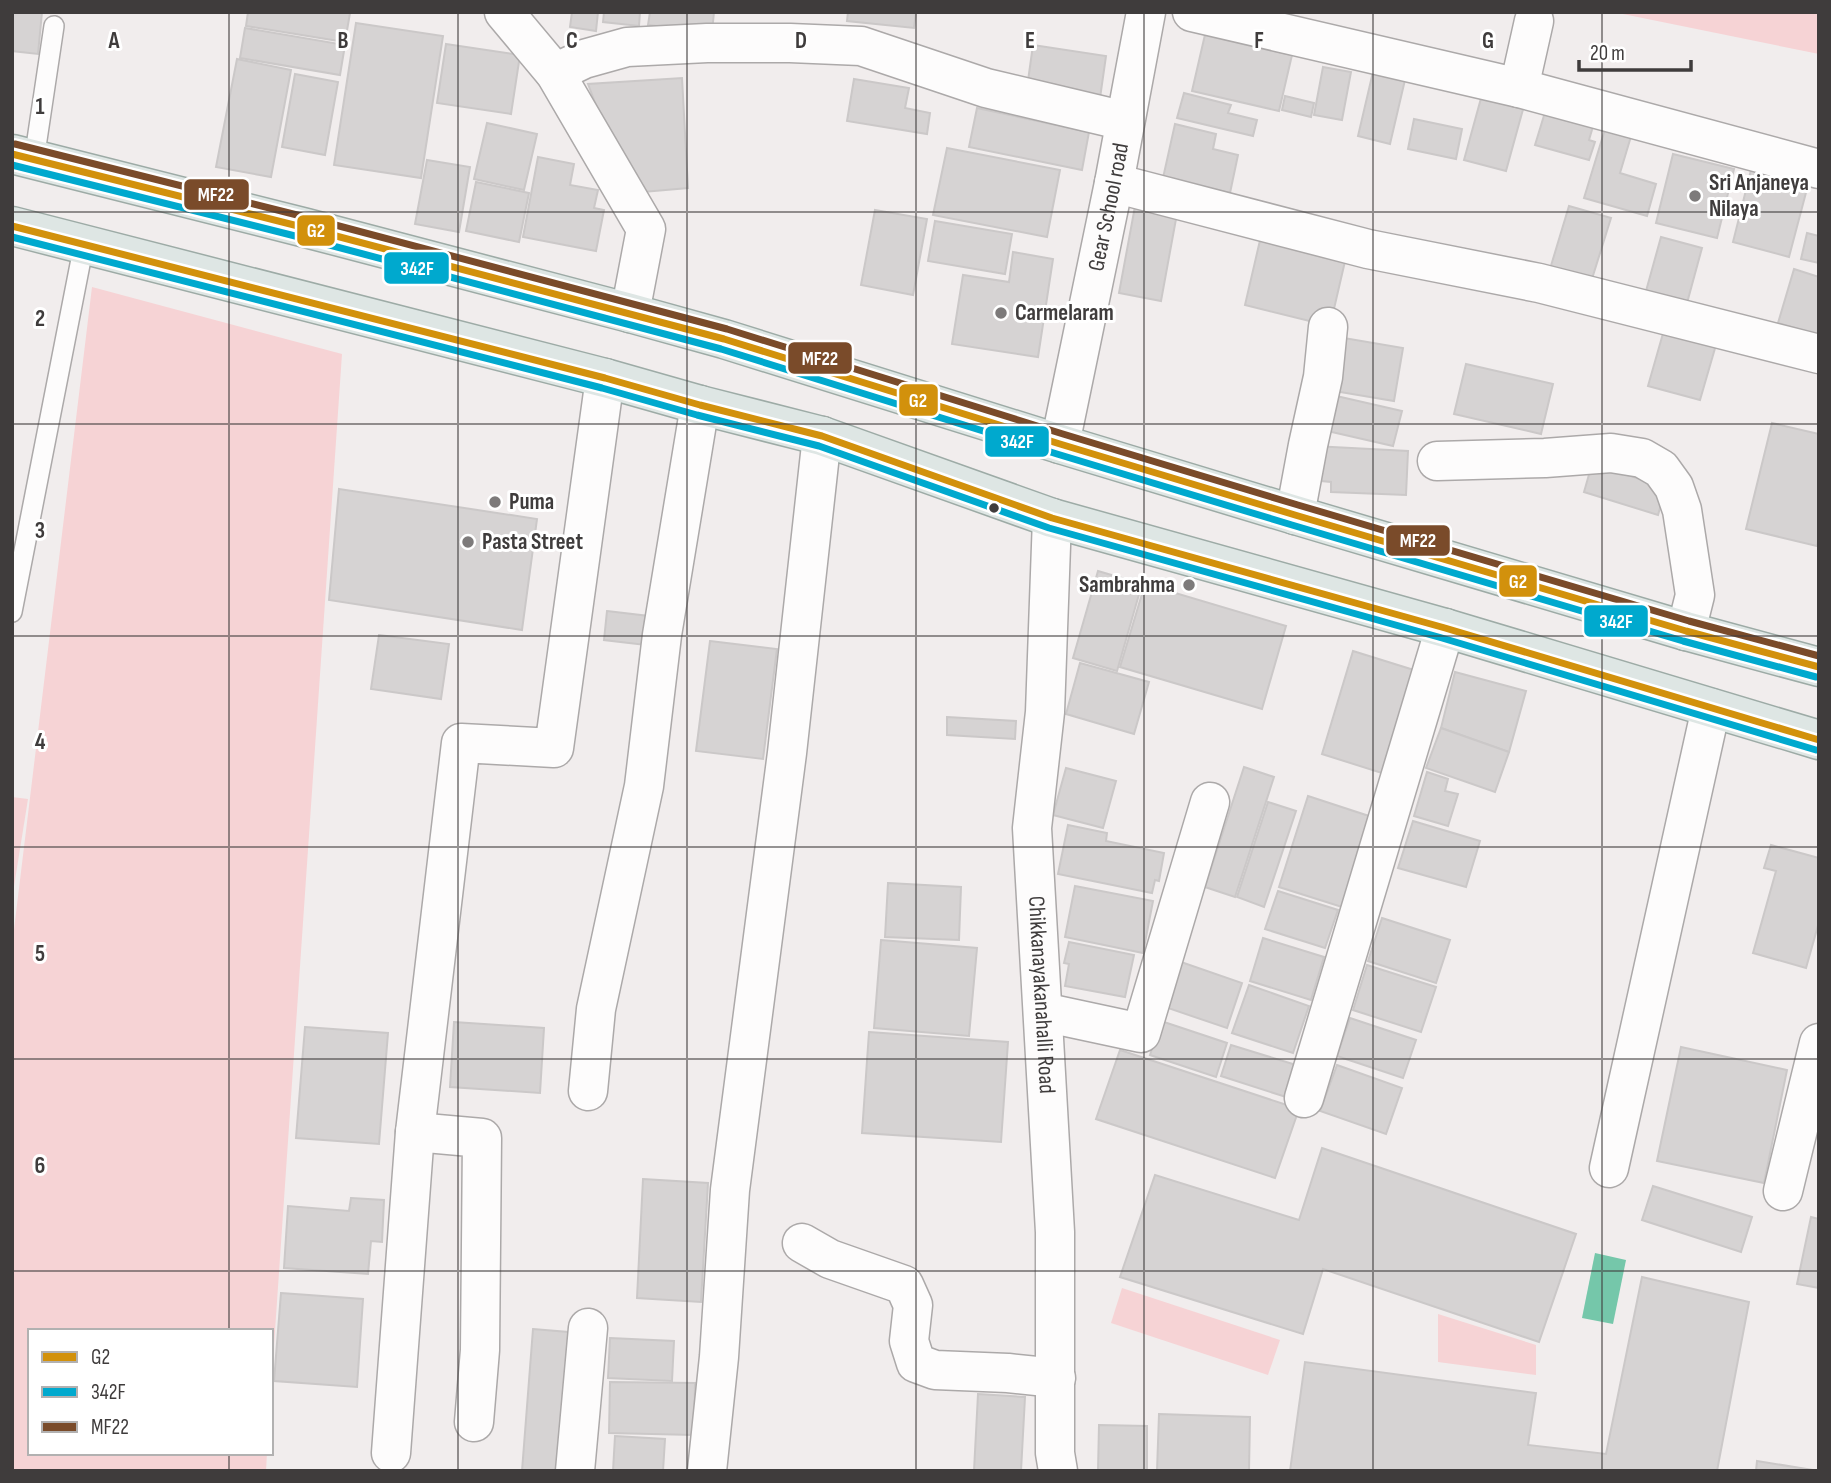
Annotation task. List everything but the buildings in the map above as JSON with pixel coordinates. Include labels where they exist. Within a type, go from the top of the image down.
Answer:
[{"type":"main road","points":[[23,157],[306,228],[724,339],[1296,515],[1686,631],[1819,667]]},
{"type":"main road","points":[[12,226],[822,436],[1052,518],[1445,628],[1819,740]]},
{"type":"street","points":[[504,12],[555,74],[646,229],[630,313]]},
{"type":"street","name":"Gear School road","points":[[1060,444],[1146,12]]},
{"type":"street","points":[[1192,12],[1519,88],[1819,169]]},
{"type":"street","points":[[1519,88],[1534,21]]},
{"type":"street","points":[[555,74],[583,59],[627,47],[707,43],[861,46],[986,88],[1125,121]]},
{"type":"street","points":[[1114,183],[1368,249],[1539,283],[1819,354]]},
{"type":"street","points":[[1296,515],[1308,445],[1324,377],[1328,327]]},
{"type":"street","points":[[391,1453],[415,1132],[461,743],[554,748],[605,378]]},
{"type":"street","points":[[588,1091],[596,1009],[644,786],[662,635],[700,405]]},
{"type":"street","points":[[707,1471],[719,1357],[730,1190],[787,753],[822,436]]},
{"type":"street","points":[[1437,461],[1611,453],[1642,458],[1661,469],[1674,487],[1682,510],[1695,595],[1686,631]]},
{"type":"street","name":"Chikkanayakanahalli Road","points":[[1052,518],[1045,712],[1031,828],[1055,1232],[1055,1453],[1058,1471]]},
{"type":"street","points":[[1304,1098],[1445,628]]},
{"type":"street","points":[[1609,1168],[1711,709]]},
{"type":"street","points":[[1043,1012],[1141,1034],[1209,802]]},
{"type":"street","points":[[1783,1191],[1819,1043]]},
{"type":"street","points":[[415,1132],[482,1138],[480,1350],[474,1422]]},
{"type":"street","points":[[802,1244],[830,1259],[904,1285],[913,1305],[909,1341],[916,1363],[935,1370],[1056,1378]]},
{"type":"street","points":[[575,1471],[588,1328]]},
{"type":"lane","points":[[23,157],[54,26]]},
{"type":"lane","points":[[12,612],[84,244]]},
{"type":"shaded area","points":[[1613,12],[1819,12],[1819,54]]},
{"type":"shaded area","points":[[92,287],[342,354],[273,1360],[273,1329],[28,1329],[28,1455],[267,1455],[266,1471],[12,1471],[12,946]]},
{"type":"shaded area","points":[[12,797],[28,799],[12,899]]},
{"type":"shaded area","points":[[1595,1253],[1626,1260],[1613,1324],[1582,1318]]},
{"type":"shaded area","points":[[1122,1288],[1280,1340],[1268,1375],[1111,1323]]},
{"type":"shaded area","points":[[1438,1314],[1536,1345],[1536,1375],[1438,1362]]},
{"type":"transit line","name":"MF22","points":[[15,144],[309,218],[727,329],[1298,505],[1689,621],[1819,656]]},
{"type":"transit line","name":"G2","points":[[12,154],[306,228],[724,339],[1295,515],[1686,631],[1819,667]]},
{"type":"transit line","name":"342F","points":[[12,165],[303,238],[721,349],[1292,525],[1683,641],[1816,677]]},
{"type":"transit line","name":"G2","points":[[12,226],[822,436],[1052,518],[1445,628],[1819,740]]},
{"type":"transit line","name":"342F","points":[[12,237],[819,446],[1049,528],[1442,638],[1816,750]]},
{"type":"place","name":"Sri Anjaneya Nilaya","points":[[1695,196]]},
{"type":"place","name":"Carmelaram","points":[[1001,313]]},
{"type":"place","name":"Puma","points":[[495,502]]},
{"type":"place","name":"Pasta Street","points":[[468,542]]},
{"type":"place","name":"Sambrahma","points":[[1189,585]]}]
